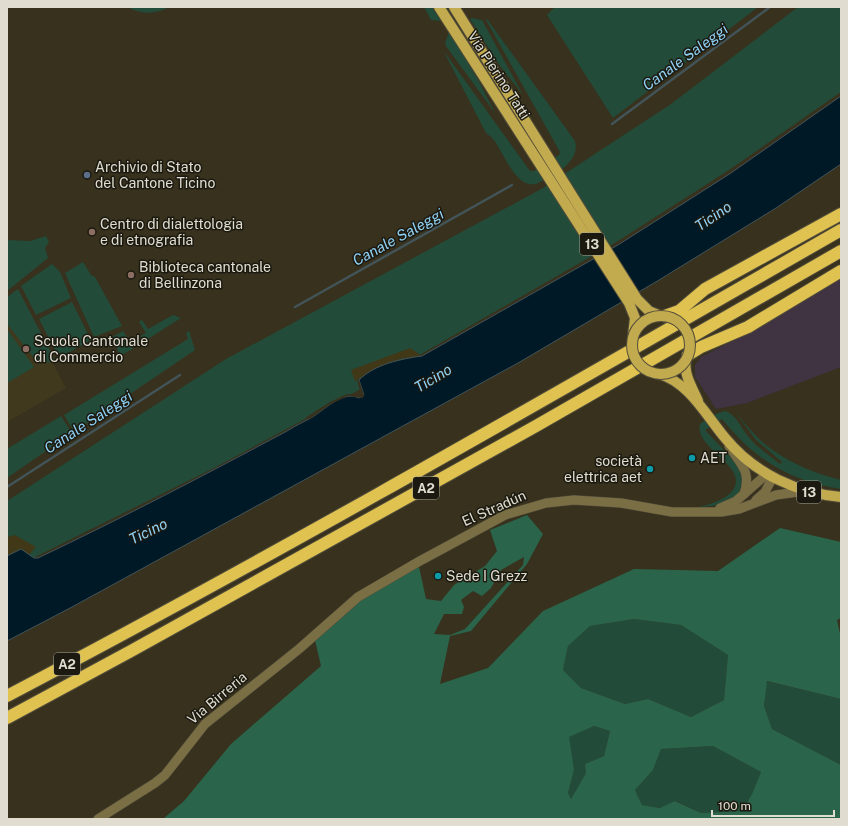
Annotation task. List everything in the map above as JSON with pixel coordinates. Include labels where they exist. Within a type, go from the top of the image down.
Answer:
[{"type":"highway","points":[[663,316],[678,311],[705,289],[841,214]]},
{"type":"highway","name":"A2","points":[[7,696],[242,569],[527,410],[841,230]]},
{"type":"highway","name":"A2","points":[[7,718],[130,652],[536,426],[841,251]]},
{"type":"highway","points":[[687,357],[701,346],[748,327],[841,271]]},
{"type":"main road","name":"Via Pierino Tatti","points":[[439,7],[503,108],[542,156]]},
{"type":"main road","name":"Via Pierino Tatti","points":[[454,7],[542,156]]},
{"type":"main road","name":"13","points":[[542,156],[637,299],[649,311],[663,316]]},
{"type":"main road","name":"13","points":[[542,156],[629,303],[635,318],[633,335]]},
{"type":"main road","points":[[663,316],[680,323],[686,330],[690,342],[687,357],[674,371],[659,374],[642,368],[636,361],[632,348],[633,335],[644,321],[663,316]]},
{"type":"main road","name":"13","points":[[687,357],[685,365],[687,376],[701,407]]},
{"type":"main road","name":"13","points":[[659,374],[673,380],[701,407],[717,428],[737,450],[770,476],[805,491],[841,498]]},
{"type":"street","points":[[717,428],[744,467],[747,474],[744,494]]},
{"type":"street","points":[[704,513],[731,504],[770,476]]},
{"type":"street","points":[[748,505],[762,495],[770,476]]},
{"type":"street","points":[[704,513],[729,511],[776,495],[805,491]]},
{"type":"street","name":"El Stradún","points":[[339,613],[358,597],[375,586],[424,558],[486,524],[532,506],[556,501],[590,500],[672,512],[704,513]]},
{"type":"street","name":"Via Birreria","points":[[98,819],[155,784],[165,775],[205,724],[299,649],[339,613]]},
{"type":"shaded area","points":[[841,274],[841,367],[747,403],[716,409],[695,377],[695,365],[701,357],[752,331]]},
{"type":"shaded area","name":"Scuola Cantonale di Commercio","points":[[22,304],[66,388],[7,422],[7,310]]},
{"type":"green space","points":[[128,7],[169,7],[148,13],[133,10]]},
{"type":"green space","points":[[424,7],[432,7],[441,21],[431,20]]},
{"type":"green space","points":[[555,7],[758,7],[613,118],[547,15]]},
{"type":"green space","points":[[798,7],[841,7],[841,92],[729,170],[618,241],[357,391],[214,468],[7,571],[7,501],[226,359],[543,188],[671,104]]},
{"type":"green space","points":[[470,19],[482,20],[523,95],[500,66]]},
{"type":"green space","points":[[487,19],[575,141],[576,149],[570,162],[550,177],[536,184],[529,184],[522,181],[516,175],[493,139],[486,133],[443,50],[530,171],[534,171],[559,155],[560,152],[486,20]]},
{"type":"green space","points":[[449,32],[477,78],[495,113],[446,46],[445,43]]},
{"type":"green space","points":[[46,236],[49,242],[45,248],[48,258],[7,291],[7,240],[30,241]]},
{"type":"green space","points":[[83,262],[91,275],[95,277],[122,326],[94,337],[65,273]]},
{"type":"green space","points":[[52,264],[60,272],[71,298],[36,315],[21,286]]},
{"type":"green space","points":[[18,289],[55,360],[48,363],[45,360],[39,364],[7,324],[7,297]]},
{"type":"green space","points":[[72,302],[91,340],[59,358],[39,319]]},
{"type":"green space","points":[[173,315],[181,318],[143,342],[140,336],[146,333],[139,322],[142,320],[148,329]]},
{"type":"green space","points":[[7,329],[34,367],[7,383]]},
{"type":"green space","points":[[123,331],[134,348],[120,356],[112,337]]},
{"type":"green space","points":[[189,331],[195,350],[74,432],[64,415],[188,339],[186,333]]},
{"type":"green space","points":[[725,411],[735,418],[754,443],[780,464],[782,462],[756,440],[735,412],[767,446],[786,459],[808,469],[841,480],[841,489],[806,480],[775,466],[747,446],[722,419],[705,430],[739,466],[743,478],[742,484],[739,492],[734,498],[719,505],[694,508],[718,501],[731,492],[735,486],[736,478],[732,470],[705,442],[699,429],[701,423],[718,413]]},
{"type":"green space","points":[[61,416],[72,433],[7,478],[7,449]]},
{"type":"green space","points":[[527,515],[543,534],[527,564],[471,631],[450,636],[440,684],[488,668],[543,611],[634,569],[718,571],[780,528],[841,542],[841,618],[837,620],[841,638],[841,699],[767,681],[764,706],[772,729],[841,765],[841,819],[163,819],[184,801],[231,744],[321,666],[314,636],[350,603],[418,562],[426,599],[441,601],[454,585],[485,566],[497,551],[490,530]],"holes":[[[524,557],[523,565],[465,629],[450,635],[434,634],[444,614],[462,614],[464,607],[461,600],[473,591],[482,596],[491,588],[501,570]],[[634,619],[681,625],[728,655],[724,700],[691,717],[648,699],[625,704],[581,688],[563,670],[568,646],[590,626]],[[594,726],[610,731],[604,756],[585,764],[586,773],[571,799],[568,793],[574,770],[569,737]],[[713,746],[761,772],[752,794],[742,811],[701,813],[675,801],[660,808],[642,805],[635,790],[653,770],[661,749]]]},
{"type":"green space","points":[[634,619],[681,625],[728,655],[724,700],[691,717],[648,699],[625,704],[581,688],[563,670],[568,646],[590,626]]},
{"type":"green space","points":[[766,681],[841,699],[841,765],[772,729],[764,706]]},
{"type":"green space","points":[[594,726],[610,731],[604,756],[585,764],[586,773],[571,799],[568,793],[574,770],[568,737]]},
{"type":"green space","points":[[713,746],[761,772],[752,794],[742,811],[701,813],[676,801],[661,808],[642,805],[635,790],[653,770],[661,749]]},
{"type":"sand","points":[[410,348],[422,356],[400,359],[380,367],[355,381],[351,370]]},
{"type":"sand","points":[[15,535],[36,547],[29,555],[21,549],[7,556],[7,537]]},
{"type":"water","name":"Ticino","points":[[841,96],[841,164],[776,208],[659,280],[518,363],[7,641],[7,556],[21,549],[34,558],[38,558],[225,464],[311,418],[340,399],[353,396],[359,398],[364,395],[359,380],[365,374],[389,363],[422,356],[618,245],[731,173]]},
{"type":"pier","points":[[357,380],[359,380],[364,395],[363,398],[348,396],[331,404],[310,419],[305,418],[330,402],[347,394],[361,396]]},
{"type":"waterway","name":"Canale Saleggi","points":[[612,124],[770,7]]},
{"type":"waterway","name":"Canale Saleggi","points":[[295,307],[512,185]]},
{"type":"waterway","name":"Canale Saleggi","points":[[7,487],[180,375]]},
{"type":"place","name":"Archivio di Stato del Cantone Ticino","points":[[87,175]]},
{"type":"place","name":"Centro di dialettologia e di etnografia","points":[[92,232]]},
{"type":"place","name":"Biblioteca cantonale di Bellinzona","points":[[131,275]]},
{"type":"place","name":"Scuola Cantonale di Commercio","points":[[26,349]]},
{"type":"place","name":"AET","points":[[692,458]]},
{"type":"place","name":"società elettrica aet","points":[[650,469]]},
{"type":"place","name":"Sede I Grezz","points":[[438,576]]}]
